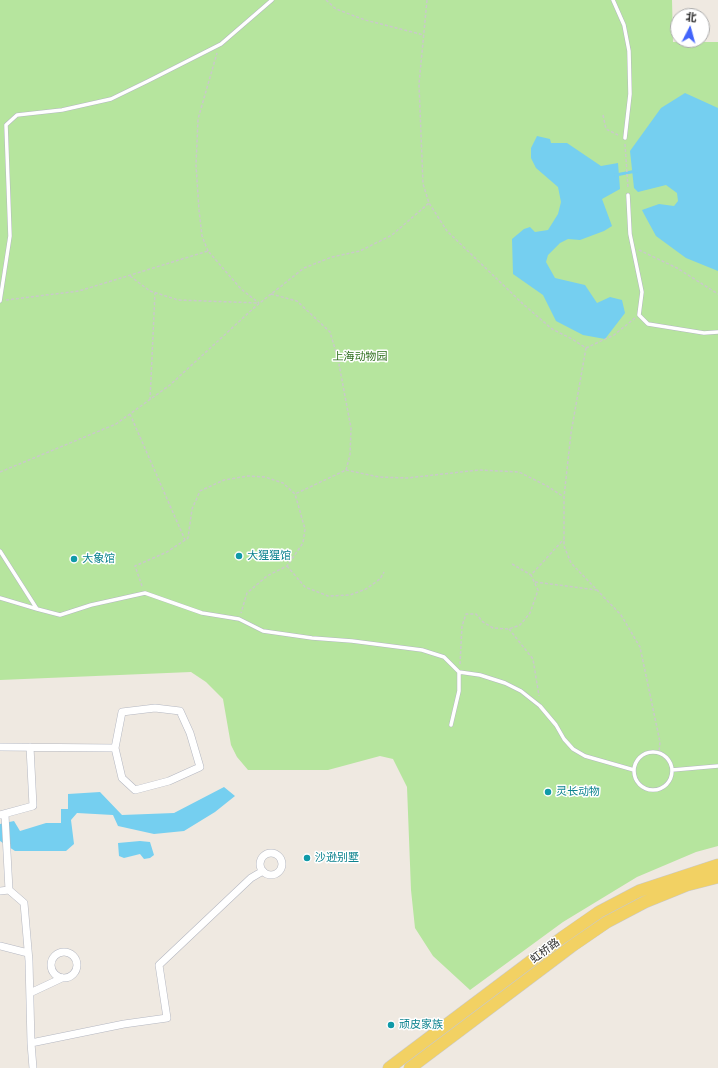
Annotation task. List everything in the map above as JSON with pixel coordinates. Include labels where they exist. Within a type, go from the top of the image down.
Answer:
[{"type":"main road","name":"虹桥路","points":[[389,1068],[599,912],[639,891],[718,865]]},
{"type":"main road","name":"虹桥路","points":[[410,1068],[572,946],[607,922],[645,902],[687,885],[718,877]]},
{"type":"street","points":[[155,708],[180,711],[190,732],[200,767],[170,781],[135,790],[122,778],[115,748],[122,712],[155,708]]},
{"type":"street","points":[[0,747],[115,748]]},
{"type":"street","points":[[30,747],[33,806],[2,815],[9,890],[24,903],[28,953],[33,1068]]},
{"type":"street","points":[[31,1043],[124,1024],[167,1018],[159,965],[251,878],[262,871]]},
{"type":"street","points":[[0,891],[9,890]]},
{"type":"street","points":[[0,946],[28,953]]},
{"type":"street","points":[[30,993],[62,978]]},
{"type":"lane","points":[[0,301],[10,236],[6,125],[17,115],[62,110],[111,98],[221,44],[272,0]]},
{"type":"lane","points":[[613,0],[624,25],[629,51],[630,94],[625,138]]},
{"type":"lane","points":[[628,195],[630,234],[642,292],[639,315],[648,324],[704,333],[718,332]]},
{"type":"lane","points":[[0,551],[37,609]]},
{"type":"lane","points":[[0,598],[60,615],[91,605],[145,593],[202,613],[239,619],[263,631],[422,650],[444,657],[459,672],[480,675],[505,683],[521,691],[540,706],[573,749],[585,756],[634,770]]},
{"type":"lane","points":[[451,725],[459,691],[459,672]]},
{"type":"lane","points":[[659,753],[667,758],[672,770],[671,776],[666,784],[653,789],[640,784],[634,770],[637,761],[644,754],[659,753]]},
{"type":"lane","points":[[672,770],[718,766]]},
{"type":"path","points":[[326,0],[336,9],[365,20],[424,35]]},
{"type":"path","points":[[427,0],[419,84],[423,184],[429,203],[447,231],[523,304],[552,330],[572,339],[586,348]]},
{"type":"path","points":[[221,44],[214,62],[198,119],[196,165],[198,210],[202,236],[208,251],[241,289],[259,303]]},
{"type":"path","points":[[603,115],[606,129],[625,138],[628,187]]},
{"type":"path","points":[[0,472],[116,424],[150,400],[192,366],[259,303],[304,268],[332,257],[360,251],[392,235],[429,203]]},
{"type":"path","points":[[633,247],[677,268],[718,294]]},
{"type":"path","points":[[0,301],[79,291],[208,251]]},
{"type":"path","points":[[130,276],[150,291],[178,300],[259,303]]},
{"type":"path","points":[[150,400],[155,292]]},
{"type":"path","points":[[272,294],[297,301],[330,332],[338,359],[351,428],[350,455],[346,470]]},
{"type":"path","points":[[586,348],[614,335],[639,315]]},
{"type":"path","points":[[586,348],[571,433],[564,497],[564,546],[572,562],[621,615],[640,647],[660,742],[659,753]]},
{"type":"path","points":[[130,414],[185,540]]},
{"type":"path","points":[[295,494],[346,470],[379,477],[407,478],[479,470],[519,472],[547,486],[564,497]]},
{"type":"path","points":[[145,593],[135,566],[167,552],[188,538],[192,509],[200,491],[224,480],[248,476],[265,477],[284,483],[295,494],[305,529],[303,543],[288,566],[267,576],[247,593],[239,619]]},
{"type":"path","points":[[531,575],[564,539]]},
{"type":"path","points":[[459,672],[462,626],[466,614],[476,614],[483,622],[493,628],[509,629],[520,625],[530,612],[538,590],[535,582],[531,575],[512,564]]},
{"type":"path","points":[[288,566],[305,587],[328,596],[350,595],[366,589],[380,579],[384,572]]},
{"type":"path","points":[[535,582],[597,590]]},
{"type":"path","points":[[509,629],[533,659],[540,706]]},
{"type":"green space","name":"上海动物园","points":[[0,0],[672,0],[672,8],[670,8],[670,48],[710,48],[710,42],[718,42],[718,846],[696,852],[637,877],[563,922],[470,990],[433,956],[415,928],[411,890],[407,787],[393,759],[380,756],[328,770],[248,770],[237,757],[231,745],[223,699],[206,682],[191,672],[0,680]]},
{"type":"water","points":[[685,93],[718,108],[718,271],[686,258],[656,236],[644,214],[642,210],[659,204],[674,206],[678,201],[677,193],[666,185],[638,192],[634,188],[630,151],[661,108]]},
{"type":"water","points":[[537,136],[550,139],[551,143],[567,143],[601,166],[618,163],[620,189],[602,199],[612,226],[604,231],[580,240],[568,239],[560,243],[548,255],[546,262],[555,278],[585,285],[597,303],[610,297],[622,300],[625,313],[605,339],[583,335],[556,321],[543,295],[513,274],[512,239],[524,229],[530,227],[535,232],[548,230],[558,214],[561,202],[558,187],[536,168],[531,158],[531,148]]},
{"type":"water","points":[[224,787],[235,796],[215,812],[184,831],[154,834],[118,826],[113,815],[77,813],[71,820],[74,844],[66,851],[15,851],[0,841],[0,824],[14,821],[20,831],[46,823],[61,823],[61,809],[68,809],[68,794],[100,792],[122,815],[174,813]]},
{"type":"water","points":[[140,841],[150,842],[154,855],[150,858],[144,859],[140,854],[124,858],[119,856],[118,843]]},
{"type":"waterway","points":[[616,175],[636,171]]},
{"type":"place","name":"大猩猩馆","points":[[239,556]]},
{"type":"place","name":"大象馆","points":[[74,559]]},
{"type":"place","name":"灵长动物","points":[[548,792]]},
{"type":"place","name":"沙逊别墅","points":[[307,858]]},
{"type":"place","name":"顽皮家族","points":[[391,1025]]}]
